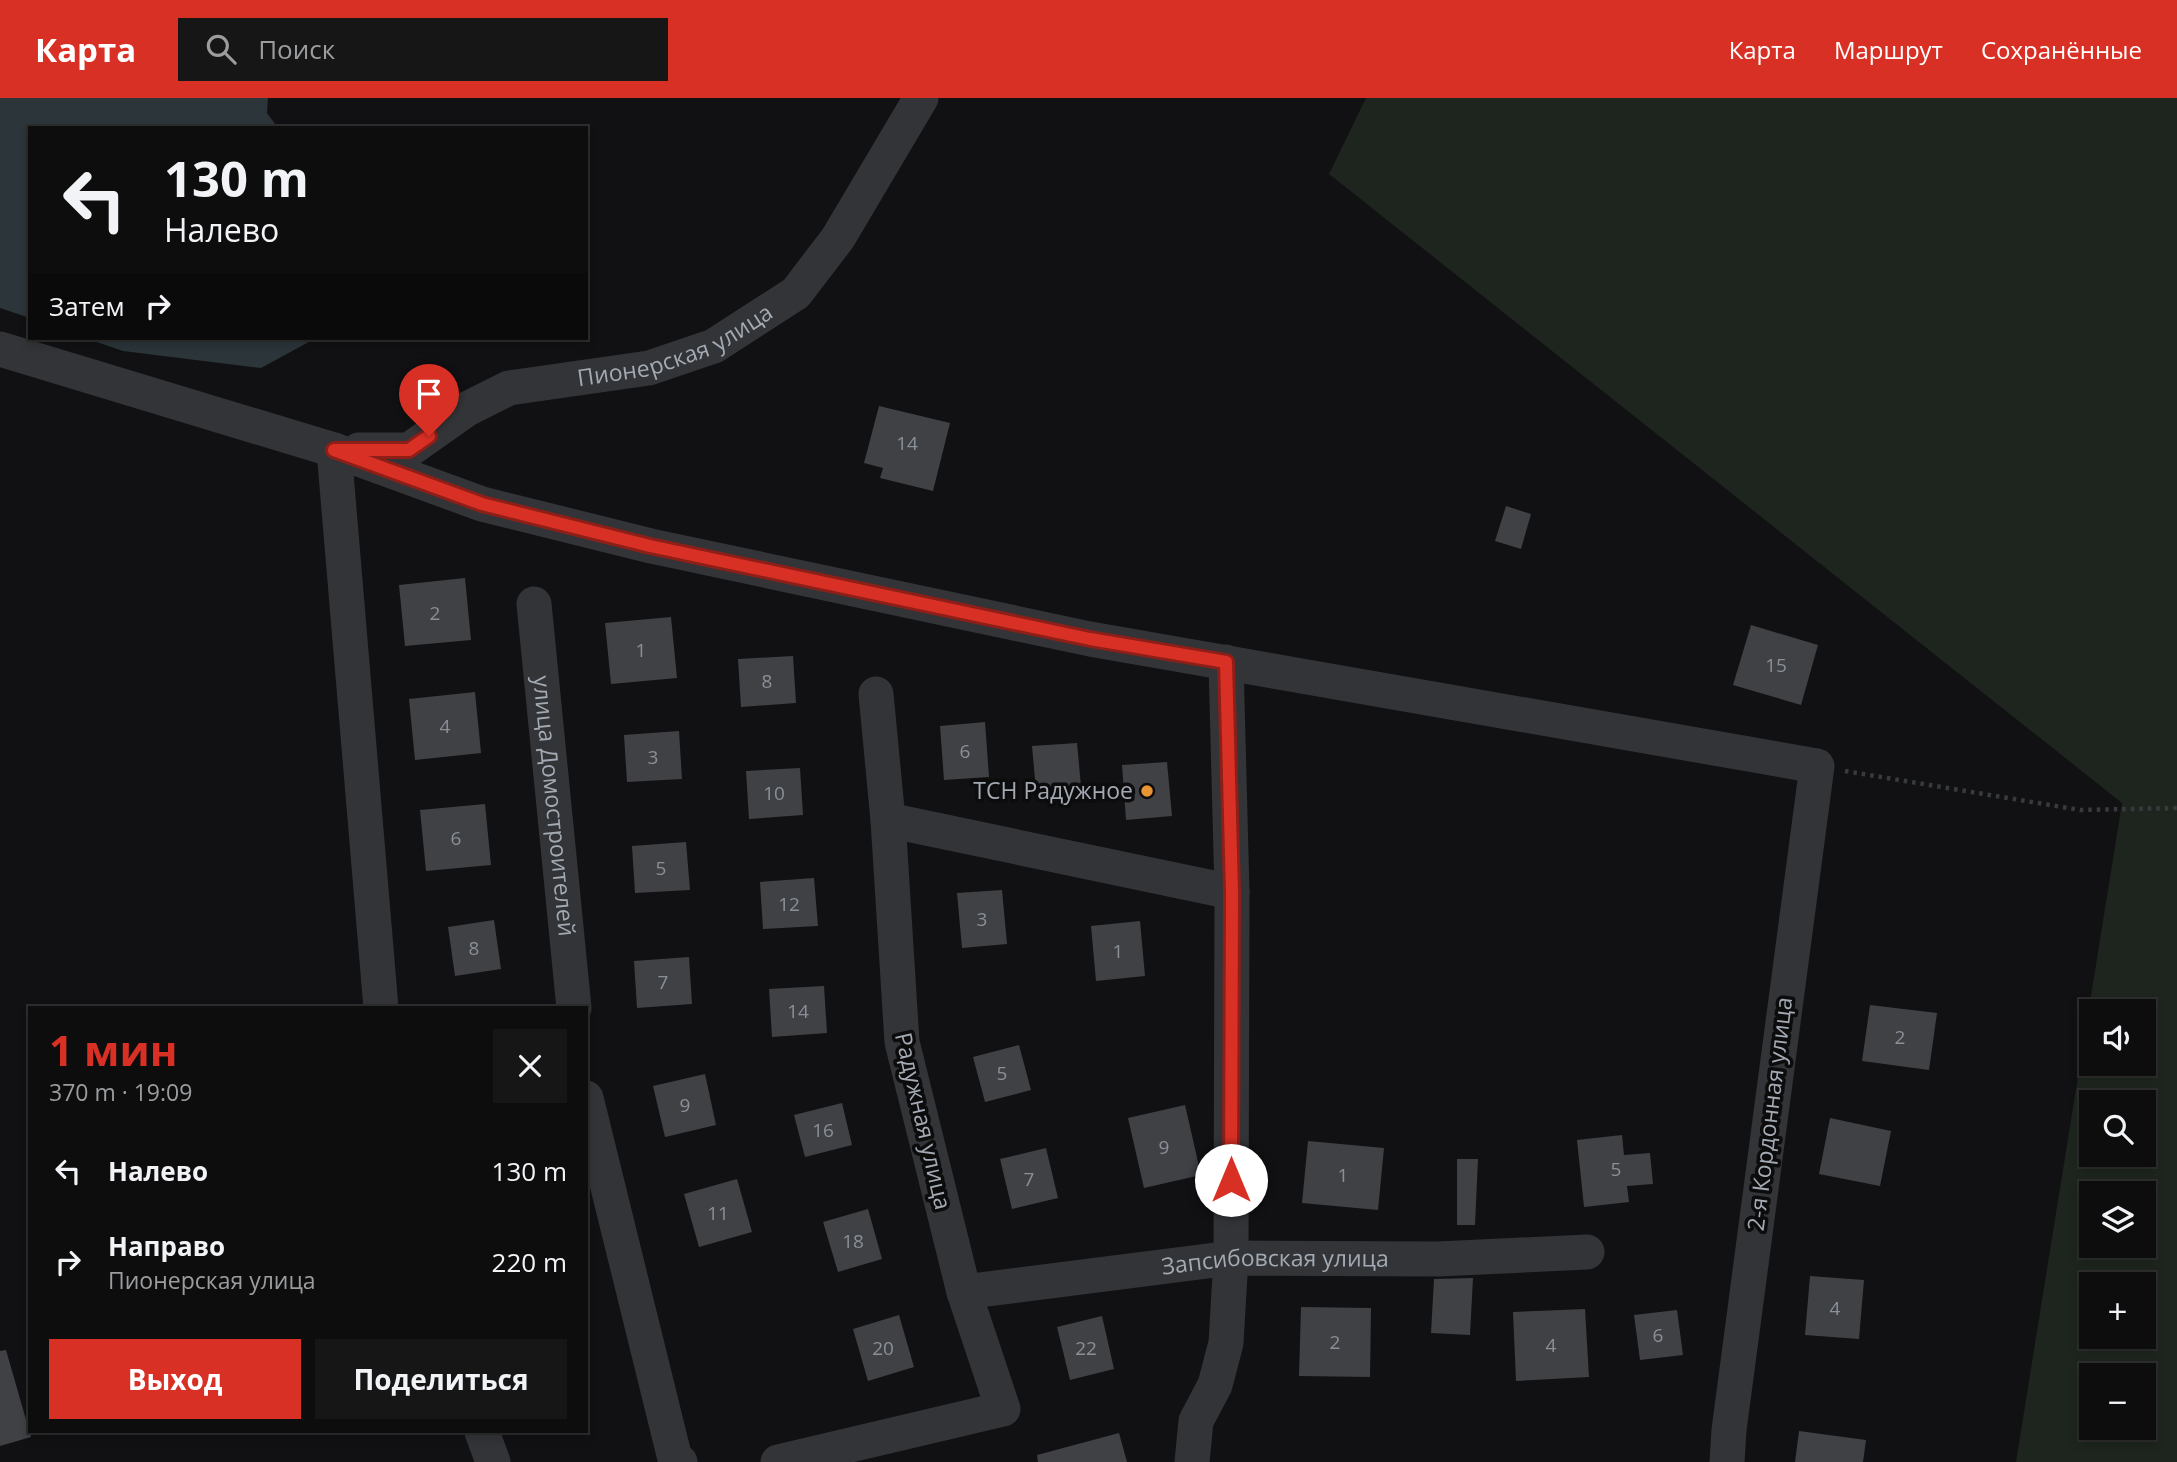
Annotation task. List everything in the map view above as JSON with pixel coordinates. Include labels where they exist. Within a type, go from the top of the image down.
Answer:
[{"type":"street","name":"Пионерская улица","points":[[334,450],[409,450],[467,409],[509,388],[649,368],[714,346],[796,293],[838,238],[921,98]]},
{"type":"street","points":[[0,349],[334,450],[482,504],[650,546],[1090,639],[1816,766]]},
{"type":"street","points":[[334,450],[381,1006]]},
{"type":"street","name":"улица Домостроителей","points":[[534,604],[574,1006]]},
{"type":"street","points":[[1192,1462],[1196,1421],[1215,1385],[1226,1343],[1231,1258],[1232,892],[1226,662]]},
{"type":"street","name":"Радужная улица","points":[[778,1462],[1003,1409],[964,1292],[902,1042],[888,820],[876,694]]},
{"type":"street","name":"2-я Кордонная улица","points":[[1727,1462],[1816,766]]},
{"type":"street","points":[[888,820],[1232,892]]},
{"type":"street","points":[[588,1106],[675,1459],[680,1462]]},
{"type":"street","name":"Запсибовская улица","points":[[964,1292],[1231,1258],[1438,1259],[1587,1252]]},
{"type":"street","points":[[482,1433],[493,1462]]},
{"type":"path","points":[[1816,766],[2080,810],[2177,808]]},
{"type":"shaded area","points":[[0,98],[268,98],[267,113],[277,126],[28,126],[28,317],[0,308]]},
{"type":"shaded area","points":[[1366,98],[2177,98],[2177,1462],[2016,1462],[2079,1070],[2079,1076],[2156,1076],[2156,999],[2090,999],[2122,803],[1329,174]]},
{"type":"shaded area","points":[[91,340],[312,340],[261,368],[123,351]]},
{"type":"building","points":[[879,406],[950,423],[933,491],[880,478],[883,468],[864,463]]},
{"type":"building","points":[[1506,506],[1531,514],[1521,549],[1495,541]]},
{"type":"building","points":[[465,578],[471,640],[405,646],[399,585]]},
{"type":"building","points":[[671,617],[677,678],[611,684],[605,623]]},
{"type":"building","points":[[1751,625],[1818,645],[1801,705],[1733,685]]},
{"type":"building","points":[[793,656],[796,703],[741,707],[738,659]]},
{"type":"building","points":[[475,692],[481,753],[415,760],[409,699]]},
{"type":"building","points":[[985,722],[989,777],[944,780],[940,726]]},
{"type":"building","points":[[679,731],[682,779],[627,782],[624,735]]},
{"type":"building","points":[[1077,743],[1082,797],[1037,801],[1032,746]]},
{"type":"building","name":"ТСН Радужное","points":[[1167,762],[1172,816],[1126,820],[1122,765]]},
{"type":"building","points":[[800,768],[803,815],[749,819],[746,771]]},
{"type":"building","points":[[485,804],[491,865],[426,871],[420,810]]},
{"type":"building","points":[[686,842],[690,890],[635,893],[632,846]]},
{"type":"building","points":[[814,878],[818,926],[763,929],[760,882]]},
{"type":"building","points":[[1002,890],[1007,944],[962,948],[957,893]]},
{"type":"building","points":[[494,920],[501,969],[455,976],[448,927]]},
{"type":"building","points":[[1140,921],[1145,976],[1096,981],[1091,926]]},
{"type":"building","points":[[689,957],[692,1004],[637,1008],[634,961]]},
{"type":"building","points":[[824,986],[827,1033],[772,1037],[769,989]]},
{"type":"building","points":[[1870,1005],[1937,1013],[1929,1070],[1862,1061]]},
{"type":"building","points":[[1019,1045],[1031,1090],[985,1102],[973,1057]]},
{"type":"building","points":[[705,1074],[716,1125],[665,1137],[653,1086]]},
{"type":"building","points":[[842,1103],[852,1145],[805,1157],[794,1115]]},
{"type":"building","points":[[1185,1105],[1201,1175],[1144,1188],[1128,1118]]},
{"type":"building","points":[[1830,1118],[1891,1131],[1880,1186],[1819,1174]]},
{"type":"building","points":[[1622,1135],[1624,1155],[1650,1153],[1653,1184],[1627,1186],[1629,1202],[1584,1207],[1577,1140]]},
{"type":"building","points":[[1308,1141],[1384,1148],[1378,1210],[1302,1203]]},
{"type":"building","points":[[1046,1148],[1058,1198],[1012,1209],[1000,1159]]},
{"type":"building","points":[[1457,1159],[1478,1159],[1475,1225],[1457,1225]]},
{"type":"building","points":[[737,1179],[752,1232],[699,1247],[684,1194]]},
{"type":"building","points":[[868,1209],[882,1259],[838,1272],[823,1222]]},
{"type":"building","points":[[1810,1276],[1864,1280],[1859,1339],[1805,1335]]},
{"type":"building","points":[[1473,1278],[1470,1335],[1431,1333],[1434,1279]]},
{"type":"building","points":[[1301,1307],[1371,1308],[1370,1377],[1299,1376]]},
{"type":"building","points":[[1585,1309],[1589,1377],[1516,1381],[1513,1312]]},
{"type":"building","points":[[1677,1310],[1683,1355],[1640,1360],[1634,1315]]},
{"type":"building","points":[[899,1315],[914,1367],[868,1381],[853,1329]]},
{"type":"building","points":[[1102,1316],[1114,1369],[1070,1380],[1057,1327]]},
{"type":"building","points":[[6,1350],[31,1437],[0,1446],[0,1351]]},
{"type":"building","points":[[1799,1431],[1866,1440],[1863,1462],[1795,1462]]},
{"type":"building","points":[[1119,1433],[1127,1462],[1038,1462],[1037,1455]]},
{"type":"place","name":"ТСН Радужное","points":[[1147,791]]},
{"type":"route","points":[[429,436],[409,450],[334,450],[482,504],[650,546],[1090,639],[1226,662],[1232,892],[1231,1180]]}]
